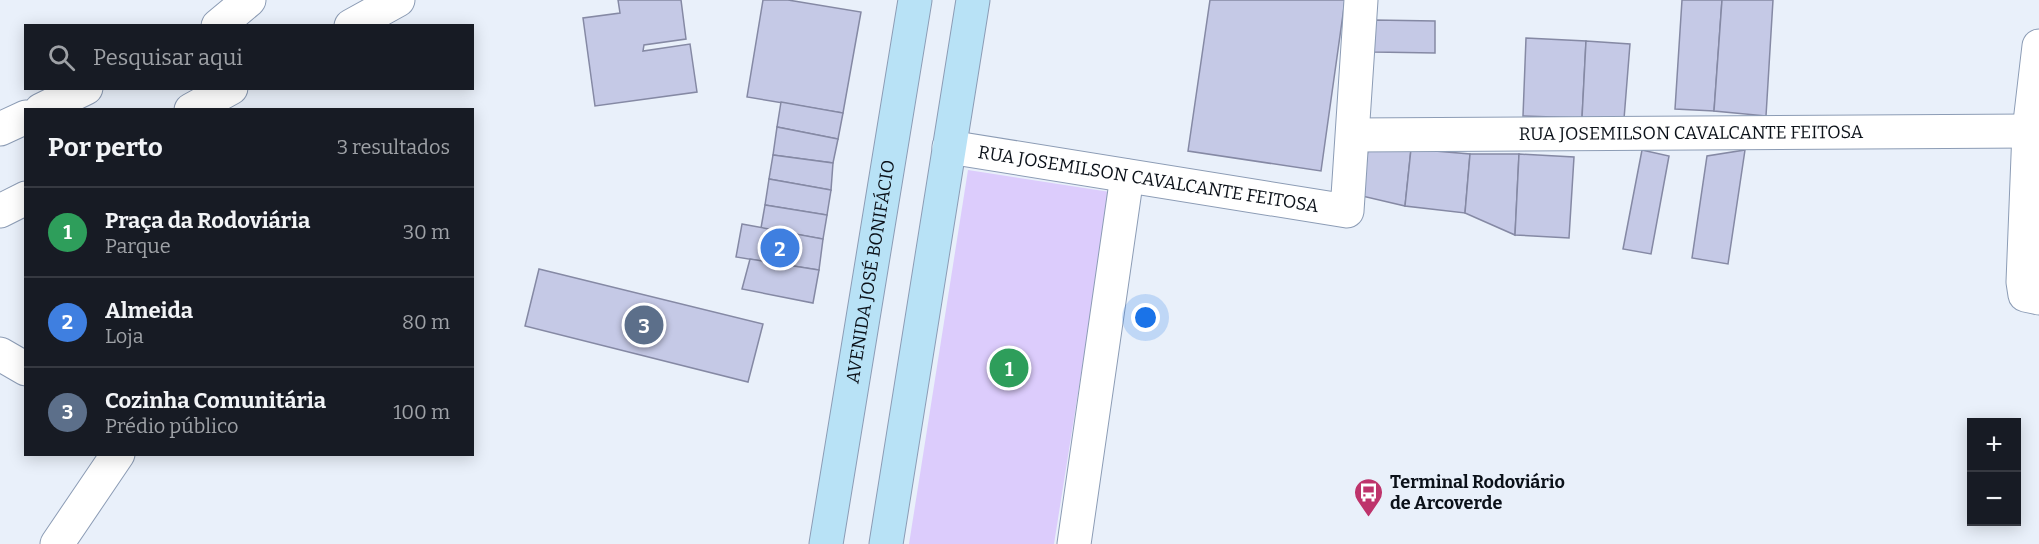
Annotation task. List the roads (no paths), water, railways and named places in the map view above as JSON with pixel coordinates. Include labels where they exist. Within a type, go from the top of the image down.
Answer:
[{"type":"main road","name":"AVENIDA JOSÉ BONIFÁCIO","points":[[826,544],[915,0]]},
{"type":"main road","points":[[886,544],[973,0]]},
{"type":"street","points":[[220,24],[249,0]]},
{"type":"street","points":[[355,24],[398,0]]},
{"type":"street","points":[[1353,135],[1361,0]]},
{"type":"street","points":[[2032,297],[2024,282],[2029,131],[2039,46]]},
{"type":"street","points":[[45,108],[82,90]]},
{"type":"street","points":[[195,108],[227,90]]},
{"type":"street","points":[[0,129],[24,118]]},
{"type":"street","name":"RUA JOSEMILSON CAVALCANTE FEITOSA","points":[[949,147],[1347,211],[1353,135],[2029,131]]},
{"type":"street","points":[[1074,544],[1127,176]]},
{"type":"street","points":[[0,211],[24,199]]},
{"type":"street","points":[[0,354],[24,368]]},
{"type":"street","points":[[57,544],[117,456]]},
{"type":"place","name":"Almeida","points":[[780,248]]},
{"type":"place","name":"Cozinha Comunitária","points":[[644,325]]},
{"type":"place","name":"Praça da Rodoviária","points":[[1009,368]]},
{"type":"place","name":"Terminal Rodoviário de Arcoverde","points":[[1369,518]]}]
